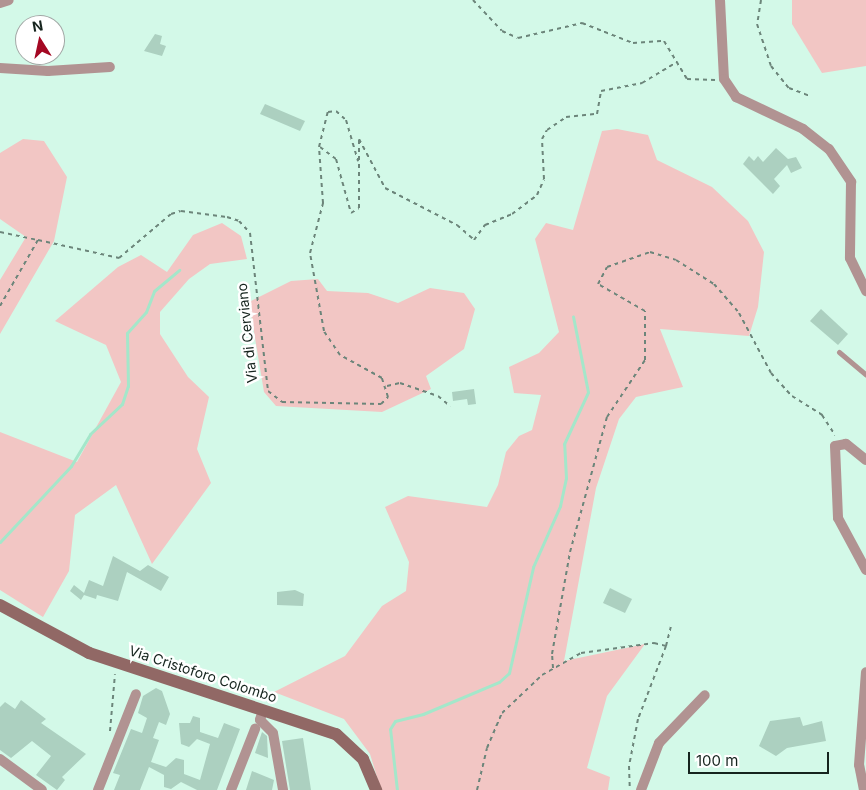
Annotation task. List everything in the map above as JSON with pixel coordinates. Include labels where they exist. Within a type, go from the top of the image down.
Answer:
[{"type":"main road","name":"Via Cristoforo Colombo","points":[[0,605],[89,653],[342,738],[363,760],[376,790]]},
{"type":"street","points":[[0,3],[9,0]]},
{"type":"street","points":[[720,0],[724,80],[736,97],[803,129],[829,150],[850,182],[850,258],[866,291]]},
{"type":"street","points":[[0,68],[48,71],[110,67]]},
{"type":"street","points":[[866,460],[840,443],[834,450],[838,518],[866,570]]},
{"type":"street","points":[[864,790],[859,765],[866,672]]},
{"type":"street","points":[[98,790],[136,694]]},
{"type":"street","points":[[642,790],[658,743],[705,694]]},
{"type":"street","points":[[263,710],[260,720],[274,733],[283,790]]},
{"type":"street","points":[[231,790],[254,729]]},
{"type":"street","points":[[0,759],[42,790]]},
{"type":"lane","points":[[839,352],[866,375]]},
{"type":"path","points":[[474,0],[502,31],[518,38],[582,24],[633,43],[664,41],[687,79],[724,80]]},
{"type":"path","points":[[761,0],[757,24],[771,66],[789,88],[810,96]]},
{"type":"path","points":[[319,147],[336,159],[348,203],[356,214],[359,139],[386,188],[457,225],[474,240],[485,225],[512,214],[537,195],[544,179],[542,139],[546,130],[566,117],[597,114],[602,91],[642,83],[677,62]]},
{"type":"path","points":[[358,161],[346,120],[336,111],[324,117],[319,147],[323,203],[310,253],[324,331],[340,355],[382,378],[387,386],[400,383],[438,396],[450,406]]},
{"type":"path","name":"Via di Cerviano","points":[[38,240],[118,258],[181,211],[240,221],[250,234],[268,391],[282,402],[364,406],[380,404],[388,397],[387,386]]},
{"type":"path","points":[[0,232],[38,240],[0,306]]},
{"type":"path","points":[[553,668],[552,654],[570,552],[607,417],[645,360],[645,311],[598,284],[608,267],[650,252],[676,260],[714,284],[739,313],[771,373],[792,396],[822,415],[840,443]]},
{"type":"path","points":[[630,790],[629,766],[638,719],[666,646],[671,626]]},
{"type":"path","points":[[478,790],[487,748],[502,713],[553,668],[581,653],[638,642],[666,646]]},
{"type":"path","points":[[115,676],[110,721],[116,744]]},
{"type":"shaded area","points":[[792,0],[866,0],[866,66],[822,73],[792,24]]},
{"type":"shaded area","points":[[617,129],[648,135],[657,160],[712,187],[748,221],[764,252],[758,307],[749,336],[660,329],[683,387],[636,397],[619,419],[596,488],[564,661],[645,644],[607,696],[587,768],[610,777],[608,790],[381,790],[370,754],[344,719],[274,692],[345,656],[382,606],[406,591],[409,562],[385,507],[408,496],[487,507],[498,485],[506,452],[519,436],[532,430],[541,395],[514,393],[509,367],[539,353],[559,332],[535,239],[546,223],[573,230],[602,131]]},
{"type":"shaded area","points":[[23,139],[44,141],[67,177],[54,241],[0,334],[0,280],[26,237],[0,219],[0,153]]},
{"type":"shaded area","points":[[222,223],[241,236],[247,259],[210,264],[189,279],[160,312],[160,334],[188,377],[209,397],[197,449],[211,483],[152,564],[116,485],[75,515],[69,571],[43,617],[0,590],[0,432],[77,462],[121,382],[106,345],[55,321],[118,267],[141,255],[167,272],[193,235]]},
{"type":"shaded area","points":[[318,279],[327,291],[368,293],[398,303],[430,288],[464,293],[475,309],[464,349],[426,376],[431,389],[382,412],[276,406],[264,392],[249,302],[291,281]]},
{"type":"building","points":[[155,34],[162,36],[160,44],[166,46],[162,56],[144,51]]},
{"type":"building","points":[[265,104],[305,121],[300,131],[260,114]]},
{"type":"building","points":[[776,148],[788,159],[796,157],[802,168],[791,173],[787,165],[774,179],[780,186],[773,194],[743,164],[749,156],[754,161],[758,156],[763,162]]},
{"type":"building","points":[[821,309],[848,334],[838,345],[810,321]]},
{"type":"building","points":[[474,389],[476,404],[468,405],[467,399],[453,401],[452,392]]},
{"type":"building","points":[[113,556],[140,571],[148,565],[169,577],[161,591],[127,572],[118,601],[97,595],[96,599],[84,595],[81,600],[70,591],[74,585],[84,593],[89,580],[103,586]]},
{"type":"building","points":[[610,588],[632,599],[625,613],[603,603]]},
{"type":"building","points":[[295,590],[304,594],[303,606],[277,605],[277,592]]},
{"type":"building","points":[[156,688],[162,691],[170,714],[166,725],[159,722],[153,738],[159,740],[151,762],[166,767],[176,758],[184,760],[184,774],[200,780],[210,744],[197,739],[189,747],[181,744],[179,723],[190,723],[193,716],[200,718],[200,732],[218,738],[224,723],[240,729],[217,790],[197,790],[181,782],[171,789],[164,787],[164,775],[149,767],[140,790],[114,790],[120,775],[113,773],[131,729],[142,733],[147,718],[138,713],[143,696]]},
{"type":"building","points":[[21,700],[46,719],[41,723],[86,754],[62,777],[65,780],[57,790],[36,775],[51,756],[32,741],[11,758],[0,750],[0,707],[5,702],[15,709]]},
{"type":"building","points":[[800,717],[803,726],[822,721],[826,741],[787,748],[776,756],[759,746],[770,721]]},
{"type":"building","points":[[262,732],[267,736],[268,758],[255,753]]},
{"type":"building","points":[[303,738],[311,790],[290,790],[282,741]]},
{"type":"building","points":[[252,771],[274,780],[272,790],[246,790]]},
{"type":"waterway","points":[[0,542],[71,466],[90,434],[122,404],[128,386],[127,333],[146,312],[154,291],[179,270]]},
{"type":"waterway","points":[[397,790],[390,729],[395,721],[423,714],[499,682],[509,673],[533,567],[560,506],[566,478],[564,444],[588,392],[573,316]]}]
